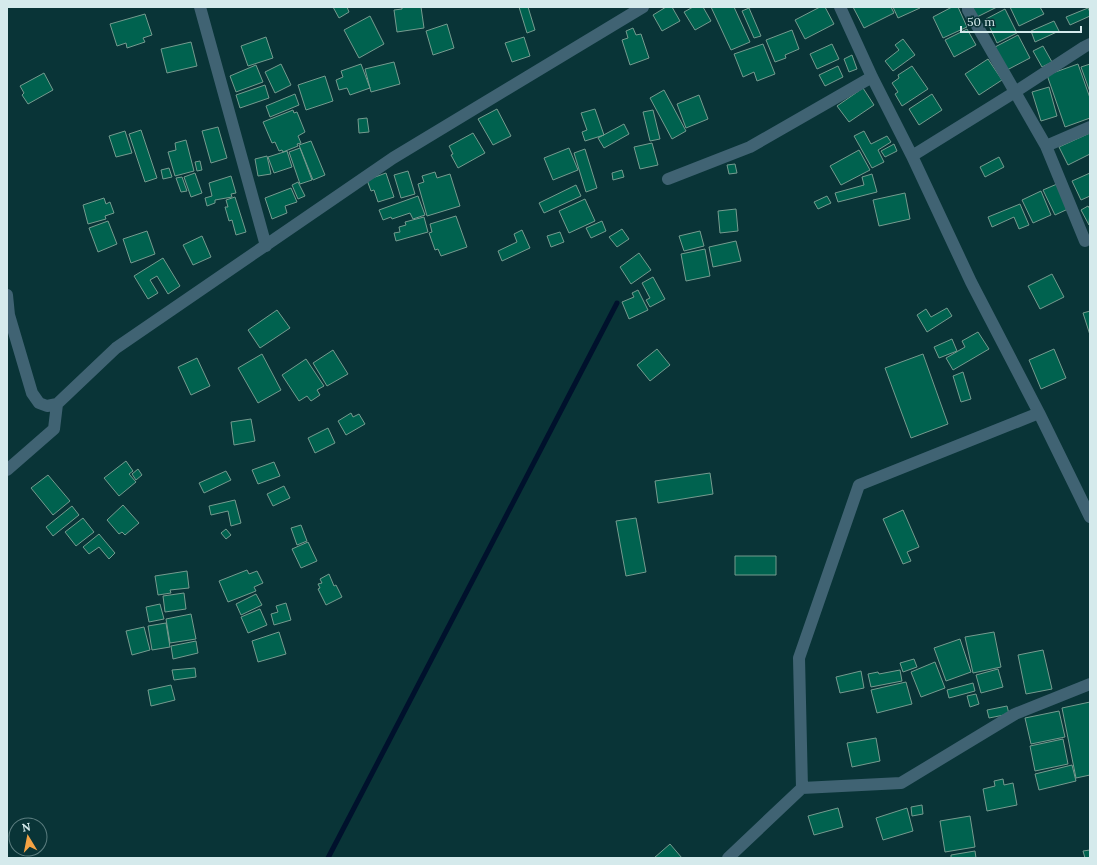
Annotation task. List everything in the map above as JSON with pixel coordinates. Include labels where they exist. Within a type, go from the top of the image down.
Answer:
[{"type":"street","points":[[200,7],[266,246]]},
{"type":"street","points":[[7,295],[9,315],[32,393],[39,403],[47,406],[57,404],[116,348],[393,158],[643,7]]},
{"type":"street","points":[[840,7],[872,77],[912,156],[971,282],[1039,413],[1090,517]]},
{"type":"street","points":[[968,7],[968,10],[1046,146],[1087,245]]},
{"type":"street","points":[[912,156],[1090,44]]},
{"type":"street","points":[[668,179],[750,147],[872,77]]},
{"type":"street","points":[[1046,146],[1090,127]]},
{"type":"street","points":[[1087,245],[1085,229],[1090,227]]},
{"type":"street","points":[[7,470],[54,429],[57,404]]},
{"type":"street","points":[[802,788],[799,658],[859,485],[1039,413]]},
{"type":"street","points":[[728,858],[802,788],[900,784],[1015,714],[1090,684]]},
{"type":"building","points":[[333,7],[347,7],[349,12],[339,18]]},
{"type":"building","points":[[402,7],[421,7],[424,28],[397,32],[394,10],[402,9]]},
{"type":"building","points":[[519,7],[528,7],[535,30],[527,33]]},
{"type":"building","points":[[666,7],[672,7],[680,21],[662,31],[653,15]]},
{"type":"building","points":[[693,7],[703,7],[711,21],[695,30],[684,12]]},
{"type":"building","points":[[711,7],[734,7],[750,42],[731,50]]},
{"type":"building","points":[[820,7],[825,7],[834,24],[805,39],[795,20]]},
{"type":"building","points":[[853,7],[891,7],[894,13],[864,28]]},
{"type":"building","points":[[893,7],[920,7],[920,8],[898,18]]},
{"type":"building","points":[[952,7],[958,7],[967,27],[943,38],[933,17]]},
{"type":"building","points":[[972,7],[997,7],[977,17]]},
{"type":"building","points":[[1010,7],[1040,7],[1044,14],[1019,26]]},
{"type":"building","points":[[749,8],[761,36],[754,38],[742,11]]},
{"type":"building","points":[[1088,8],[1090,16],[1070,25],[1066,17]]},
{"type":"building","points":[[1005,9],[1017,33],[997,43],[986,19]]},
{"type":"building","points":[[145,14],[152,35],[143,38],[145,42],[127,48],[126,43],[117,46],[110,24]]},
{"type":"building","points":[[370,16],[384,44],[359,58],[344,30]]},
{"type":"building","points":[[1054,21],[1059,31],[1035,42],[1031,31]]},
{"type":"building","points":[[447,24],[454,48],[433,55],[426,31]]},
{"type":"building","points":[[633,28],[636,35],[641,34],[649,58],[630,65],[622,40],[628,38],[626,31]]},
{"type":"building","points":[[967,29],[976,45],[954,57],[945,40]]},
{"type":"building","points":[[792,30],[799,49],[785,55],[786,58],[775,62],[766,40]]},
{"type":"building","points":[[1018,35],[1030,58],[1007,70],[995,47]]},
{"type":"building","points":[[266,37],[273,58],[248,66],[241,46]]},
{"type":"building","points":[[524,37],[530,56],[512,62],[505,43]]},
{"type":"building","points":[[903,39],[915,55],[893,71],[885,61],[899,50],[895,45]]},
{"type":"building","points":[[191,42],[197,66],[167,73],[161,49]]},
{"type":"building","points":[[763,44],[775,74],[757,81],[754,72],[743,77],[734,54]]},
{"type":"building","points":[[832,44],[839,59],[817,69],[810,54]]},
{"type":"building","points":[[1043,46],[1052,62],[1042,67],[1033,51]]},
{"type":"building","points":[[852,55],[857,69],[849,72],[844,59]]},
{"type":"building","points":[[988,59],[1002,80],[979,95],[965,74]]},
{"type":"building","points":[[394,62],[400,84],[371,92],[365,69]]},
{"type":"building","points":[[281,64],[291,85],[275,93],[265,72]]},
{"type":"building","points":[[361,64],[370,88],[350,95],[347,88],[339,90],[336,80],[343,77],[341,71]]},
{"type":"building","points":[[1078,64],[1090,98],[1090,118],[1065,127],[1047,75]]},
{"type":"building","points":[[1090,64],[1090,92],[1081,67]]},
{"type":"building","points":[[256,65],[263,82],[236,92],[230,76]]},
{"type":"building","points":[[838,66],[843,77],[825,86],[819,75]]},
{"type":"building","points":[[912,66],[928,89],[902,106],[895,94],[898,92],[892,83],[899,78],[898,75]]},
{"type":"building","points":[[44,73],[53,90],[28,104],[22,95],[24,93],[20,86]]},
{"type":"building","points":[[325,76],[333,101],[306,110],[298,85]]},
{"type":"building","points":[[265,85],[269,98],[240,108],[236,95]]},
{"type":"building","points":[[1049,87],[1057,116],[1041,121],[1032,92]]},
{"type":"building","points":[[863,88],[874,105],[849,122],[837,106]]},
{"type":"building","points":[[664,90],[686,131],[672,139],[650,98]]},
{"type":"building","points":[[295,94],[299,105],[270,117],[266,106]]},
{"type":"building","points":[[932,94],[942,110],[919,125],[909,109]]},
{"type":"building","points":[[699,95],[708,119],[686,128],[677,104]]},
{"type":"building","points":[[497,109],[511,136],[493,145],[478,119]]},
{"type":"building","points":[[595,109],[604,135],[585,141],[582,132],[587,130],[581,113]]},
{"type":"building","points":[[293,110],[294,113],[297,112],[305,132],[298,136],[301,143],[297,144],[298,146],[283,152],[282,150],[279,151],[275,142],[272,143],[263,122]]},
{"type":"building","points":[[653,110],[660,139],[650,141],[643,112]]},
{"type":"building","points":[[367,118],[369,132],[359,133],[358,119]]},
{"type":"building","points":[[624,124],[629,134],[604,148],[598,138]]},
{"type":"building","points":[[218,127],[227,158],[211,163],[202,131]]},
{"type":"building","points":[[141,130],[157,178],[145,182],[129,134]]},
{"type":"building","points":[[125,131],[132,153],[116,157],[109,136]]},
{"type":"building","points":[[864,131],[871,144],[887,136],[891,142],[878,150],[884,162],[872,168],[854,136]]},
{"type":"building","points":[[473,133],[485,153],[458,168],[451,155],[453,154],[449,146]]},
{"type":"building","points":[[1090,133],[1090,154],[1068,165],[1059,147]]},
{"type":"building","points":[[186,140],[194,171],[175,176],[168,152],[176,150],[175,143]]},
{"type":"building","points":[[311,141],[325,175],[313,180],[299,145]]},
{"type":"building","points":[[652,143],[658,165],[640,169],[634,147]]},
{"type":"building","points":[[894,144],[897,151],[885,157],[881,151]]},
{"type":"building","points":[[300,148],[312,180],[300,184],[289,152]]},
{"type":"building","points":[[569,148],[578,170],[553,180],[544,158]]},
{"type":"building","points":[[585,149],[597,188],[586,192],[574,153]]},
{"type":"building","points":[[859,150],[870,170],[841,185],[830,166]]},
{"type":"building","points":[[287,151],[292,167],[274,173],[268,157]]},
{"type":"building","points":[[267,156],[271,174],[258,176],[255,159]]},
{"type":"building","points":[[999,157],[1004,167],[985,177],[980,167]]},
{"type":"building","points":[[200,161],[202,170],[197,171],[195,162]]},
{"type":"building","points":[[735,164],[737,173],[729,174],[727,165]]},
{"type":"building","points":[[169,168],[172,177],[163,179],[161,170]]},
{"type":"building","points":[[622,170],[624,177],[613,180],[612,173]]},
{"type":"building","points":[[408,171],[415,194],[401,198],[394,175]]},
{"type":"building","points":[[435,172],[437,178],[450,174],[460,206],[427,216],[418,184],[424,182],[422,176]]},
{"type":"building","points":[[195,173],[202,193],[191,197],[184,177]]},
{"type":"building","points":[[386,173],[394,197],[378,202],[374,190],[371,191],[367,180]]},
{"type":"building","points":[[1090,173],[1090,196],[1081,200],[1072,181]]},
{"type":"building","points":[[872,174],[877,192],[838,202],[835,193],[864,185],[862,177]]},
{"type":"building","points":[[231,176],[236,193],[231,194],[232,197],[215,200],[215,203],[207,206],[205,198],[212,196],[209,183]]},
{"type":"building","points":[[182,177],[187,191],[181,192],[176,178]]},
{"type":"building","points":[[298,182],[305,196],[298,199],[292,185]]},
{"type":"building","points":[[1057,184],[1068,209],[1055,215],[1043,190]]},
{"type":"building","points":[[576,185],[581,196],[544,213],[539,203]]},
{"type":"building","points":[[291,188],[297,202],[285,206],[287,213],[272,219],[265,198]]},
{"type":"building","points":[[1041,191],[1051,215],[1033,223],[1022,200]]},
{"type":"building","points":[[905,193],[910,219],[879,226],[873,200]]},
{"type":"building","points":[[418,196],[425,215],[413,219],[410,213],[392,219],[391,217],[383,220],[379,210]]},
{"type":"building","points":[[827,196],[831,203],[818,209],[814,202]]},
{"type":"building","points":[[235,197],[246,232],[236,235],[232,220],[229,221],[225,207],[228,207],[226,200]]},
{"type":"building","points":[[104,198],[106,204],[110,202],[114,213],[105,216],[106,219],[88,224],[83,205]]},
{"type":"building","points":[[585,199],[595,221],[569,233],[559,211]]},
{"type":"building","points":[[1020,204],[1029,225],[1019,229],[1014,217],[992,227],[988,217]]},
{"type":"building","points":[[1088,206],[1090,209],[1089,225],[1081,210]]},
{"type":"building","points":[[736,209],[738,231],[720,233],[718,211]]},
{"type":"building","points":[[456,216],[467,247],[441,256],[438,249],[435,250],[429,233],[432,232],[430,224]]},
{"type":"building","points":[[424,217],[428,232],[396,241],[394,233],[400,232],[399,227],[406,225],[405,222]]},
{"type":"building","points":[[108,221],[117,244],[98,252],[89,228]]},
{"type":"building","points":[[602,221],[606,231],[591,238],[586,228]]},
{"type":"building","points":[[622,229],[629,239],[617,247],[609,237]]},
{"type":"building","points":[[522,230],[530,248],[502,261],[498,251],[517,242],[514,234]]},
{"type":"building","points":[[147,231],[155,254],[131,263],[123,239]]},
{"type":"building","points":[[700,231],[704,246],[684,251],[679,236]]},
{"type":"building","points":[[560,232],[564,242],[551,247],[547,236]]},
{"type":"building","points":[[202,236],[211,257],[193,265],[183,245]]},
{"type":"building","points":[[736,241],[741,261],[713,267],[709,247]]},
{"type":"building","points":[[705,249],[710,276],[686,281],[681,254]]},
{"type":"building","points":[[639,253],[651,270],[631,284],[620,267]]},
{"type":"building","points":[[163,258],[180,286],[168,294],[157,276],[150,280],[158,293],[148,299],[134,276]]},
{"type":"building","points":[[1052,274],[1064,297],[1040,309],[1028,286]]},
{"type":"building","points":[[653,277],[665,299],[650,307],[646,300],[650,298],[642,283]]},
{"type":"building","points":[[638,290],[648,310],[629,319],[622,302],[634,297],[632,293]]},
{"type":"building","points":[[947,308],[952,316],[927,332],[917,315],[926,309],[931,317]]},
{"type":"building","points":[[277,310],[290,328],[260,348],[248,330]]},
{"type":"building","points":[[1090,311],[1090,335],[1083,313]]},
{"type":"building","points":[[978,332],[989,349],[953,370],[946,358],[965,347],[962,341]]},
{"type":"building","points":[[952,339],[957,351],[939,358],[934,347]]},
{"type":"building","points":[[657,349],[670,365],[650,381],[637,365]]},
{"type":"building","points":[[1054,349],[1066,378],[1041,389],[1029,360]]},
{"type":"building","points":[[333,350],[348,374],[327,386],[313,363]]},
{"type":"building","points":[[262,354],[281,390],[258,403],[238,368]]},
{"type":"building","points":[[923,354],[948,424],[911,438],[885,368]]},
{"type":"building","points":[[197,358],[210,386],[191,395],[178,367]]},
{"type":"building","points":[[306,359],[324,386],[317,390],[320,395],[311,401],[307,396],[299,401],[282,375]]},
{"type":"building","points":[[963,372],[971,399],[961,402],[953,376]]},
{"type":"building","points":[[351,413],[353,417],[359,414],[365,424],[346,435],[338,421]]},
{"type":"building","points":[[251,419],[255,441],[234,445],[231,422]]},
{"type":"building","points":[[328,428],[335,443],[315,453],[308,438]]},
{"type":"building","points":[[126,461],[133,471],[129,474],[136,482],[119,496],[104,478]]},
{"type":"building","points":[[274,462],[280,476],[258,484],[252,470]]},
{"type":"building","points":[[138,469],[142,475],[136,480],[132,474]]},
{"type":"building","points":[[226,471],[231,480],[204,493],[199,483]]},
{"type":"building","points":[[710,473],[713,494],[658,503],[655,481]]},
{"type":"building","points":[[48,475],[70,501],[53,515],[31,488]]},
{"type":"building","points":[[284,486],[290,498],[273,506],[267,494]]},
{"type":"building","points":[[235,500],[241,523],[231,526],[228,511],[211,515],[209,506]]},
{"type":"building","points":[[123,505],[139,523],[125,535],[122,532],[119,534],[107,520]]},
{"type":"building","points":[[72,506],[79,515],[53,536],[46,527]]},
{"type":"building","points":[[903,510],[919,547],[907,552],[911,561],[903,564],[883,519]]},
{"type":"building","points":[[83,518],[94,532],[76,546],[65,532]]},
{"type":"building","points":[[636,518],[646,572],[626,576],[616,521]]},
{"type":"building","points":[[301,525],[307,541],[297,545],[291,528]]},
{"type":"building","points":[[226,529],[231,535],[226,539],[221,533]]},
{"type":"building","points":[[99,534],[115,553],[109,559],[99,547],[89,554],[83,547]]},
{"type":"building","points":[[308,542],[317,561],[301,568],[292,549]]},
{"type":"building","points":[[735,556],[776,556],[776,575],[735,575]]},
{"type":"building","points":[[247,570],[249,574],[257,571],[263,583],[254,587],[256,591],[228,602],[219,581]]},
{"type":"building","points":[[187,571],[189,588],[170,590],[171,593],[158,595],[155,576]]},
{"type":"building","points":[[329,574],[334,586],[336,585],[342,597],[326,605],[318,589],[320,588],[318,584],[322,583],[320,579]]},
{"type":"building","points":[[184,593],[186,609],[165,612],[163,596]]},
{"type":"building","points":[[256,594],[262,605],[241,615],[236,604]]},
{"type":"building","points":[[286,603],[291,620],[274,625],[271,614],[278,612],[276,606]]},
{"type":"building","points":[[160,604],[164,619],[149,622],[146,607]]},
{"type":"building","points":[[260,609],[267,625],[248,633],[241,617]]},
{"type":"building","points":[[191,614],[196,639],[170,643],[166,619]]},
{"type":"building","points":[[166,623],[170,647],[152,650],[148,626]]},
{"type":"building","points":[[144,627],[150,650],[132,655],[126,631]]},
{"type":"building","points":[[279,632],[286,654],[258,662],[252,641]]},
{"type":"building","points":[[994,632],[1001,667],[973,673],[965,637]]},
{"type":"building","points":[[960,639],[971,672],[946,681],[934,648]]},
{"type":"building","points":[[196,641],[198,653],[173,659],[171,646]]},
{"type":"building","points":[[1043,650],[1052,689],[1026,694],[1018,655]]},
{"type":"building","points":[[914,659],[917,667],[903,672],[900,663]]},
{"type":"building","points":[[935,662],[945,688],[921,697],[911,672]]},
{"type":"building","points":[[195,668],[196,677],[174,680],[172,670]]},
{"type":"building","points":[[998,669],[1003,687],[981,693],[976,675]]},
{"type":"building","points":[[900,670],[902,681],[871,687],[868,674],[878,672],[879,674]]},
{"type":"building","points":[[861,671],[864,688],[840,693],[836,677]]},
{"type":"building","points":[[906,682],[912,704],[877,713],[871,690]]},
{"type":"building","points":[[973,683],[975,691],[949,698],[947,690]]},
{"type":"building","points":[[171,685],[175,700],[151,706],[148,690]]},
{"type":"building","points":[[976,694],[979,704],[970,707],[967,696]]},
{"type":"building","points":[[1090,702],[1090,775],[1076,778],[1062,708]]},
{"type":"building","points":[[1007,706],[1009,714],[989,718],[987,710]]},
{"type":"building","points":[[1059,711],[1065,737],[1031,744],[1025,718]]},
{"type":"building","points":[[876,738],[880,761],[852,767],[847,743]]},
{"type":"building","points":[[1063,739],[1068,764],[1035,771],[1030,746]]},
{"type":"building","points":[[1072,765],[1076,781],[1039,790],[1035,774]]},
{"type":"building","points":[[1003,779],[1004,785],[1013,783],[1017,805],[987,811],[983,789],[995,786],[994,781]]},
{"type":"building","points":[[922,805],[923,814],[912,816],[911,807]]},
{"type":"building","points":[[838,808],[843,827],[814,835],[808,816]]},
{"type":"building","points":[[907,808],[913,831],[883,840],[876,818]]},
{"type":"building","points":[[970,816],[975,847],[945,852],[940,821]]},
{"type":"building","points":[[670,844],[682,858],[654,858]]},
{"type":"building","points":[[1090,850],[1090,858],[1085,858],[1083,851]]},
{"type":"building","points":[[975,851],[976,858],[951,858],[951,855]]},
{"type":"waterway","points":[[328,858],[617,303]]}]
